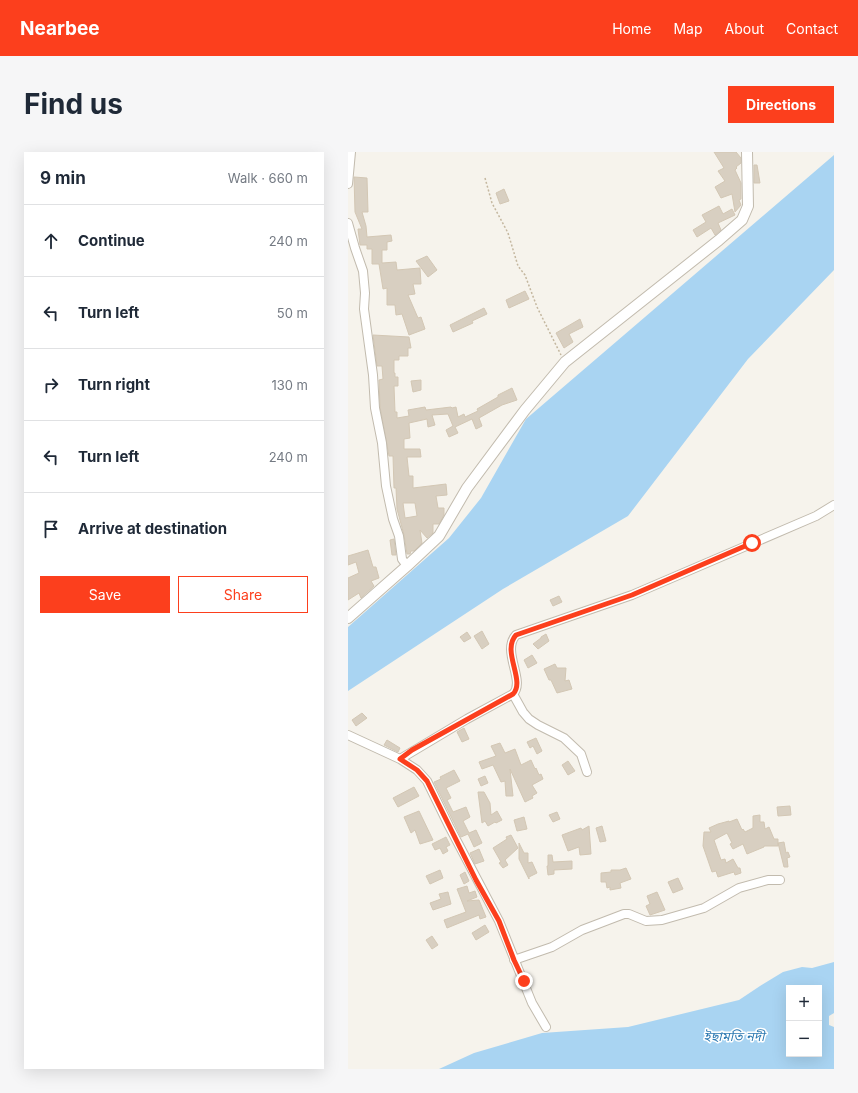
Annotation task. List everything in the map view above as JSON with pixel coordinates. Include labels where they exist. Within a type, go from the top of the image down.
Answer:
[{"type":"street","points":[[348,184],[351,152]]},
{"type":"street","points":[[348,618],[439,536],[467,488],[525,410],[565,362],[713,245],[742,220],[748,206],[747,152]]},
{"type":"street","points":[[348,223],[363,271],[365,293],[364,309],[373,375],[375,408],[382,443],[386,486],[393,519],[399,536],[402,559],[407,566]]},
{"type":"street","points":[[400,759],[517,691],[511,643],[516,635],[632,595],[816,516],[834,505]]},
{"type":"street","points":[[513,694],[523,712],[529,719],[564,738],[580,754],[587,772]]},
{"type":"street","points":[[348,735],[400,759],[417,770],[427,781],[476,880],[499,921],[532,1003],[546,1027]]},
{"type":"street","points":[[514,960],[552,946],[582,930],[624,914],[629,914],[646,921],[662,920],[704,908],[739,888],[768,880],[780,880]]},
{"type":"path","points":[[484,178],[492,203],[508,233],[518,266],[525,275],[537,307],[565,362]]},
{"type":"water","points":[[834,155],[834,270],[748,359],[628,516],[503,589],[348,691],[348,627],[449,538],[481,498],[526,419]]},
{"type":"water","name":"ইছামতি নদী","points":[[834,962],[834,1013],[829,1016],[829,1025],[834,1027],[834,1069],[439,1069],[474,1053],[542,1033],[628,1027],[739,1000],[783,972],[802,967],[812,968]]},
{"type":"building","points":[[714,152],[736,152],[741,158],[741,163],[735,170],[741,183],[741,199],[739,200],[741,205],[735,212],[732,194],[721,198],[715,187],[725,181],[718,171],[724,168]]},
{"type":"building","points":[[754,165],[757,165],[760,183],[754,183]]},
{"type":"building","points":[[354,177],[367,178],[368,212],[362,212],[367,237],[391,235],[392,241],[387,242],[387,250],[382,250],[382,263],[396,262],[397,270],[420,268],[421,284],[413,284],[415,294],[408,295],[418,318],[421,317],[425,329],[409,335],[402,314],[396,315],[395,305],[387,305],[387,288],[383,289],[379,264],[372,264],[372,249],[367,249],[367,245],[360,245],[358,229],[362,229],[355,212]]},
{"type":"building","points":[[504,189],[509,201],[500,204],[496,193]]},
{"type":"building","points":[[719,206],[723,214],[732,209],[735,215],[718,223],[721,230],[715,235],[711,228],[697,237],[693,230],[706,222],[702,215]]},
{"type":"building","points":[[427,256],[437,270],[428,277],[416,261]]},
{"type":"building","points":[[525,291],[529,299],[509,308],[506,300]]},
{"type":"building","points":[[484,308],[487,314],[472,321],[473,323],[453,332],[450,325]]},
{"type":"building","points":[[580,319],[583,327],[569,334],[573,342],[564,348],[556,333]]},
{"type":"building","points":[[373,335],[409,337],[411,348],[408,348],[408,356],[399,356],[399,360],[394,360],[394,373],[395,377],[398,377],[398,386],[394,386],[395,412],[397,412],[397,418],[409,416],[408,410],[425,407],[426,410],[456,407],[458,417],[464,414],[465,417],[478,411],[477,409],[498,397],[498,395],[512,388],[517,400],[502,405],[479,418],[482,426],[476,429],[472,419],[455,427],[458,433],[449,437],[446,430],[453,426],[448,414],[432,415],[435,425],[428,427],[427,419],[409,423],[410,438],[404,439],[404,449],[420,449],[421,457],[407,457],[409,476],[413,476],[413,488],[446,484],[447,495],[436,496],[438,508],[444,508],[444,515],[439,524],[433,524],[433,533],[427,538],[420,530],[422,543],[414,551],[411,551],[410,554],[407,554],[397,509],[396,488],[394,488],[393,456],[389,456],[380,407],[379,380],[383,379],[382,366],[377,366]],"holes":[[[403,503],[415,503],[417,516],[405,518]]]},
{"type":"building","points":[[421,380],[421,390],[413,392],[411,381]]},
{"type":"building","points":[[394,539],[396,555],[392,555],[390,540]]},
{"type":"building","points":[[368,550],[373,567],[376,567],[379,578],[371,581],[374,586],[361,598],[359,593],[348,600],[348,578],[359,573],[356,562],[348,565],[348,556]]},
{"type":"building","points":[[559,596],[562,602],[553,606],[550,600]]},
{"type":"building","points":[[482,631],[489,644],[482,649],[474,636]]},
{"type":"building","points":[[467,632],[471,638],[464,642],[460,637]]},
{"type":"building","points":[[546,634],[549,641],[538,649],[533,644]]},
{"type":"building","points":[[532,655],[537,663],[528,668],[524,660]]},
{"type":"building","points":[[555,664],[557,668],[566,668],[565,681],[569,680],[572,689],[557,693],[544,669]]},
{"type":"building","points":[[362,713],[367,718],[356,726],[352,720]]},
{"type":"building","points":[[464,728],[469,739],[462,742],[457,732]]},
{"type":"building","points":[[536,738],[542,751],[537,754],[533,746],[530,748],[527,742]]},
{"type":"building","points":[[387,740],[400,748],[398,752],[384,745]]},
{"type":"building","points":[[500,743],[505,753],[515,749],[521,765],[531,760],[539,775],[541,774],[543,779],[532,785],[537,793],[532,796],[533,798],[525,802],[510,769],[513,796],[506,796],[505,781],[501,782],[493,765],[482,769],[479,762],[496,756],[491,746]]},
{"type":"building","points":[[568,761],[575,771],[568,775],[562,765]]},
{"type":"building","points":[[454,770],[460,781],[446,788],[451,798],[447,800],[453,812],[466,807],[470,817],[463,821],[469,833],[476,830],[482,843],[474,847],[468,834],[461,837],[434,782],[441,779],[440,777]]},
{"type":"building","points":[[485,776],[488,783],[481,786],[478,779]]},
{"type":"building","points":[[414,787],[419,796],[398,807],[393,798]]},
{"type":"building","points":[[478,792],[484,792],[490,803],[491,815],[497,811],[502,820],[488,826],[485,821],[482,823]]},
{"type":"building","points":[[790,806],[791,815],[778,816],[777,807]]},
{"type":"building","points":[[419,811],[433,840],[420,844],[415,830],[411,833],[404,817]]},
{"type":"building","points":[[557,812],[560,819],[553,822],[549,815]]},
{"type":"building","points":[[760,815],[760,822],[764,822],[765,829],[769,827],[774,839],[778,839],[778,846],[764,846],[747,854],[743,844],[733,849],[727,833],[714,840],[721,860],[725,859],[726,863],[733,859],[738,868],[740,868],[741,873],[735,875],[734,872],[718,877],[716,871],[712,872],[703,846],[704,832],[711,832],[709,828],[737,819],[742,830],[743,829],[745,832],[753,828],[753,816]]},
{"type":"building","points":[[524,817],[527,829],[517,831],[514,820]]},
{"type":"building","points":[[589,826],[591,854],[580,855],[579,847],[568,851],[562,835],[581,828],[582,830]]},
{"type":"building","points":[[602,826],[606,841],[600,842],[596,828]]},
{"type":"building","points":[[511,835],[518,848],[505,860],[508,865],[503,868],[499,863],[501,862],[493,848],[507,839],[506,837]]},
{"type":"building","points":[[446,837],[450,845],[446,847],[448,851],[443,854],[440,848],[435,850],[432,844]]},
{"type":"building","points":[[784,842],[786,853],[788,852],[790,857],[787,858],[788,867],[784,867],[778,843]]},
{"type":"building","points":[[519,843],[524,853],[528,853],[528,863],[532,862],[537,873],[529,877],[529,879],[519,859]]},
{"type":"building","points":[[479,849],[484,861],[475,864],[470,853]]},
{"type":"building","points":[[548,855],[552,855],[553,862],[572,861],[572,869],[554,870],[554,874],[548,875]]},
{"type":"building","points":[[626,868],[631,879],[620,883],[621,888],[610,890],[610,887],[607,888],[606,882],[601,882],[601,873]]},
{"type":"building","points":[[440,870],[443,878],[430,884],[426,876]]},
{"type":"building","points":[[465,872],[469,881],[464,884],[460,875]]},
{"type":"building","points":[[678,878],[683,889],[673,893],[668,882]]},
{"type":"building","points":[[467,886],[469,893],[475,891],[477,897],[467,901],[479,900],[486,917],[480,919],[479,915],[447,928],[444,920],[466,912],[457,889]]},
{"type":"building","points":[[448,892],[451,904],[433,910],[430,903],[441,899],[439,894]]},
{"type":"building","points":[[657,892],[665,910],[650,915],[646,906],[650,904],[647,896]]},
{"type":"building","points":[[485,925],[489,932],[476,940],[472,933]]},
{"type":"building","points":[[432,936],[438,945],[432,949],[426,940]]},
{"type":"route","points":[[524,981],[499,921],[476,880],[427,781],[417,770],[400,759],[412,750],[517,691],[511,643],[512,639],[516,635],[632,595],[752,543]]}]
